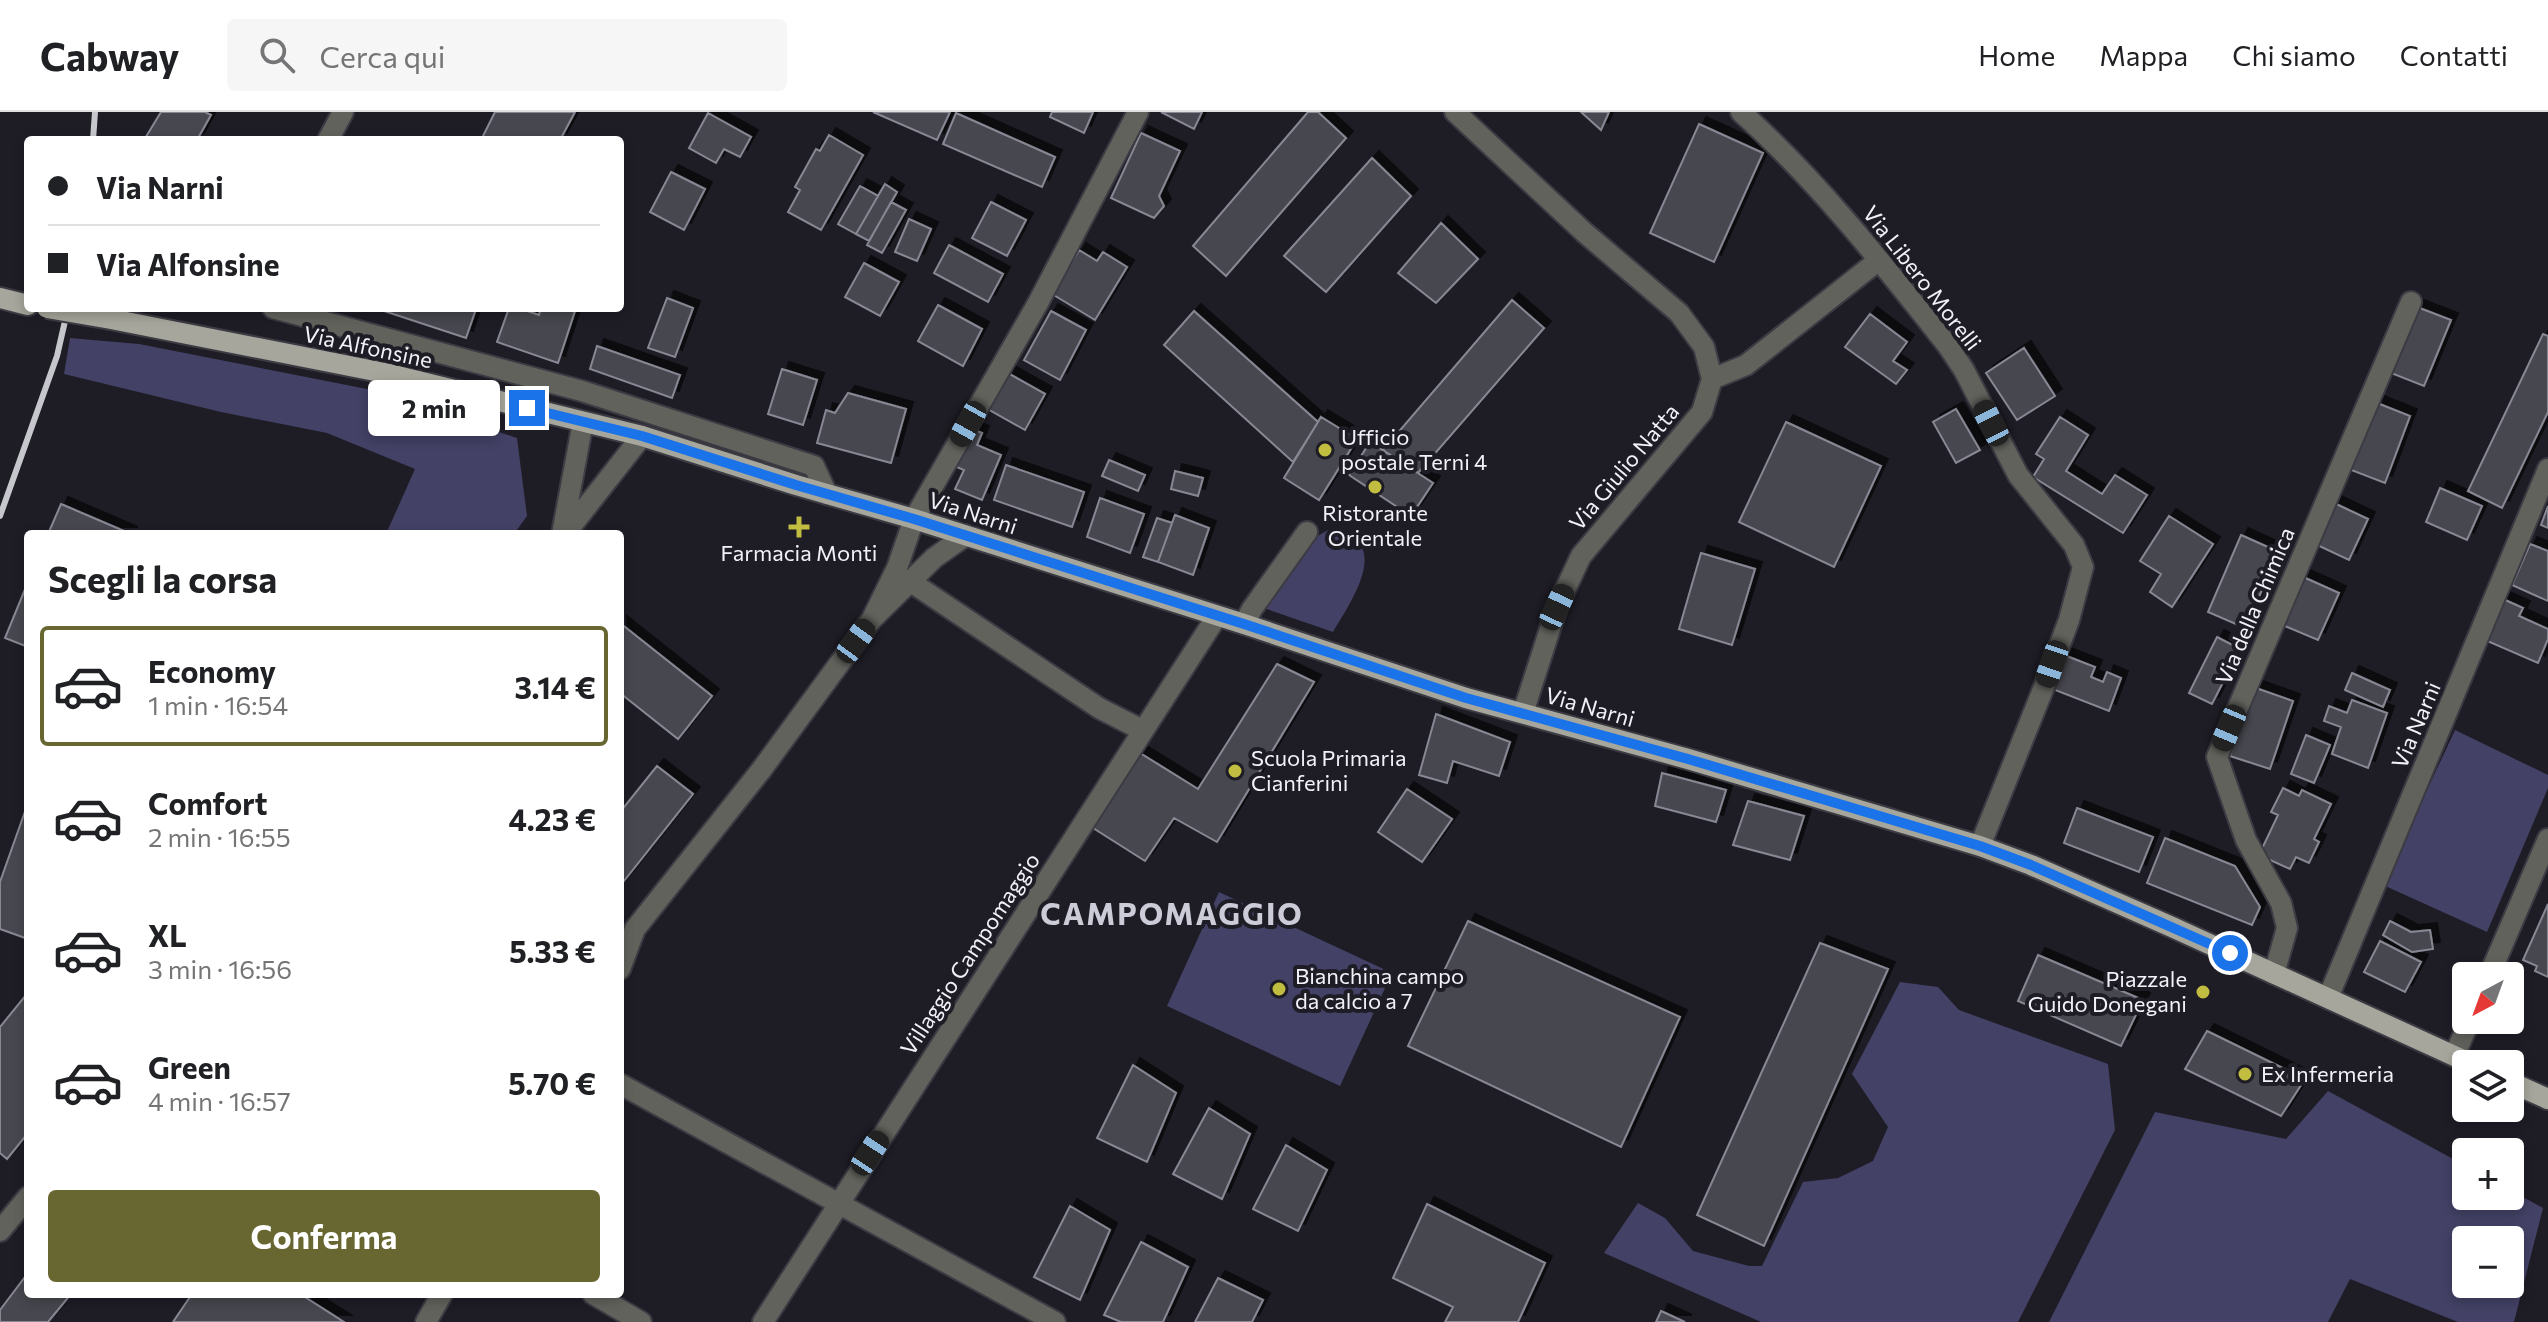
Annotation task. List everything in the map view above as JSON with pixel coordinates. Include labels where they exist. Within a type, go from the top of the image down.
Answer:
[{"type":"main road","points":[[0,298],[24,304]]},
{"type":"main road","name":"Via Alfonsine","points":[[70,312],[385,373],[583,422]]},
{"type":"main road","name":"Via Narni","points":[[583,422],[642,436],[914,519],[1466,698],[1688,759],[1980,846],[2059,877],[2452,1055]]},
{"type":"main road","points":[[2524,1088],[2548,1099]]},
{"type":"street","points":[[330,136],[343,112]]},
{"type":"street","points":[[627,936],[762,769],[872,619],[897,568],[914,519],[1038,303],[1138,112]]},
{"type":"street","points":[[1455,112],[1585,233],[1679,313],[1704,347],[1712,379],[1746,365],[1879,260]]},
{"type":"street","name":"Via Libero Morelli","points":[[1741,112],[1832,201],[1948,346],[1964,370],[2018,475],[2074,545],[2083,567],[2069,620],[1980,846]]},
{"type":"street","name":"Via della Chimica","points":[[2274,974],[2287,928],[2281,903],[2246,840],[2217,757],[2411,302]]},
{"type":"street","points":[[288,312],[582,391],[814,466],[827,494]]},
{"type":"street","name":"Via Giulio Natta","points":[[1523,713],[1557,607],[1581,556],[1702,412],[1712,379]]},
{"type":"street","points":[[564,530],[583,422]]},
{"type":"street","points":[[566,530],[642,436]]},
{"type":"street","name":"Via Narni","points":[[2328,998],[2548,469]]},
{"type":"street","points":[[1244,624],[1307,532]]},
{"type":"street","points":[[872,619],[934,558],[965,536]]},
{"type":"street","points":[[911,582],[1099,708],[1142,730]]},
{"type":"street","name":"Villaggio Campomaggio","points":[[763,1322],[1217,616]]},
{"type":"street","points":[[2495,962],[2548,839]]},
{"type":"street","points":[[624,1086],[1055,1322]]},
{"type":"street","points":[[0,1231],[24,1202]]},
{"type":"street","points":[[426,1322],[440,1298]]},
{"type":"street","points":[[600,1298],[641,1322]]},
{"type":"shaded area","points":[[70,338],[139,344],[372,390],[517,438],[527,516],[517,530],[388,530],[415,469],[327,433],[221,412],[64,374]]},
{"type":"shaded area","points":[[1328,530],[1349,535],[1360,544],[1364,557],[1358,588],[1333,632],[1261,607],[1307,542]]},
{"type":"shaded area","points":[[2455,730],[2548,775],[2548,788],[2487,932],[2383,885]]},
{"type":"shaded area","name":"Bianchina campo da calcio a 7","points":[[1219,892],[1392,973],[1340,1086],[1167,1006]]},
{"type":"shaded area","points":[[1900,982],[1938,987],[1959,1010],[2108,1064],[2115,1130],[2018,1322],[1761,1322],[1604,1253],[1638,1203],[1665,1218],[1693,1251],[1749,1266],[1762,1266],[1803,1182],[1838,1178],[1873,1161],[1888,1127],[1852,1074]]},
{"type":"shaded area","points":[[2328,1091],[2452,1158],[2452,1210],[2524,1210],[2524,1198],[2543,1208],[2524,1283],[2524,1226],[2452,1226],[2452,1298],[2520,1298],[2514,1322],[2458,1322],[2350,1279],[2328,1322],[2049,1322],[2155,1112],[2286,1139]]},
{"type":"building","points":[[161,112],[205,112],[211,115],[199,136],[146,136]]},
{"type":"building","points":[[495,112],[575,112],[562,136],[483,136]]},
{"type":"building","points":[[873,112],[950,112],[937,140]]},
{"type":"building","points":[[1052,112],[1093,112],[1084,133],[1050,117]]},
{"type":"building","points":[[1161,112],[1202,112],[1194,129]]},
{"type":"building","points":[[1308,112],[1318,112],[1346,138],[1226,276],[1193,246]]},
{"type":"building","points":[[1581,112],[1609,112],[1601,130]]},
{"type":"building","points":[[708,113],[751,137],[740,157],[724,149],[716,163],[689,148]]},
{"type":"building","points":[[956,113],[1055,157],[1042,187],[943,144]]},
{"type":"building","points":[[1699,124],[1763,153],[1714,262],[1650,233]]},
{"type":"building","points":[[1141,133],[1180,151],[1159,196],[1164,206],[1154,218],[1111,198]]},
{"type":"building","points":[[829,135],[863,155],[821,230],[788,212],[800,190],[795,187],[816,149],[820,151]]},
{"type":"building","points":[[1372,158],[1411,196],[1326,292],[1284,256]]},
{"type":"building","points":[[671,172],[705,189],[684,230],[650,212]]},
{"type":"building","points":[[885,184],[897,192],[869,241],[856,234]]},
{"type":"building","points":[[860,186],[878,196],[856,234],[838,224]]},
{"type":"building","points":[[891,202],[906,210],[882,253],[867,245]]},
{"type":"building","points":[[991,202],[1026,220],[1007,256],[972,238]]},
{"type":"building","points":[[909,219],[931,229],[917,261],[895,252]]},
{"type":"building","points":[[1441,223],[1478,259],[1436,303],[1398,273]]},
{"type":"building","points":[[949,245],[1003,274],[988,302],[934,273]]},
{"type":"building","points":[[1079,250],[1097,261],[1103,252],[1127,267],[1095,320],[1052,294]]},
{"type":"building","points":[[864,263],[899,282],[880,316],[845,297]]},
{"type":"building","points":[[667,298],[693,308],[675,357],[648,348]]},
{"type":"building","points":[[1512,300],[1544,328],[1418,473],[1383,450]]},
{"type":"building","points":[[938,305],[982,329],[963,366],[918,341]]},
{"type":"building","points":[[2417,307],[2451,320],[2424,386],[2391,373]]},
{"type":"building","points":[[1051,311],[1086,330],[1060,380],[1024,360]]},
{"type":"building","points":[[1194,311],[1318,422],[1293,462],[1164,345]]},
{"type":"building","points":[[387,312],[475,312],[466,338]]},
{"type":"building","points":[[508,312],[539,315],[540,312],[575,312],[558,363],[497,342]]},
{"type":"building","points":[[1870,314],[1907,342],[1893,361],[1907,370],[1896,384],[1845,347]]},
{"type":"building","points":[[2543,334],[2548,336],[2548,412],[2502,508],[2468,491]]},
{"type":"building","points":[[597,346],[680,375],[672,398],[590,369]]},
{"type":"building","points":[[2024,348],[2055,396],[2017,420],[1986,373]]},
{"type":"building","points":[[782,369],[817,380],[803,425],[768,414]]},
{"type":"building","points":[[1006,372],[1045,394],[1025,430],[986,408]]},
{"type":"building","points":[[848,393],[906,409],[891,463],[817,443],[826,410],[835,413]]},
{"type":"building","points":[[2372,401],[2410,416],[2385,483],[2346,468]]},
{"type":"building","points":[[1956,409],[1980,450],[1956,463],[1933,422]]},
{"type":"building","name":"Ufficio postale Terni 4","points":[[1321,417],[1357,439],[1319,500],[1284,478]]},
{"type":"building","points":[[2060,417],[2088,435],[2066,471],[2102,494],[2115,475],[2147,495],[2123,533],[2033,477],[2044,459],[2036,454]]},
{"type":"building","points":[[1786,422],[1881,466],[1834,567],[1739,522]]},
{"type":"building","points":[[968,427],[982,433],[977,445],[1001,455],[982,500],[955,489],[964,470],[952,465]]},
{"type":"building","points":[[1370,442],[1433,483],[1411,516],[1349,475]]},
{"type":"building","points":[[1109,460],[1145,475],[1138,491],[1102,476]]},
{"type":"building","points":[[1006,465],[1084,492],[1072,527],[994,500]]},
{"type":"building","points":[[1175,471],[1203,478],[1198,496],[1171,489]]},
{"type":"building","points":[[2440,488],[2482,506],[2467,540],[2426,522]]},
{"type":"building","points":[[1100,498],[1144,514],[1130,553],[1087,537]]},
{"type":"building","points":[[2334,503],[2368,519],[2349,560],[2315,544]]},
{"type":"building","points":[[61,504],[122,530],[50,530]]},
{"type":"building","points":[[2548,506],[2548,528],[2541,525]]},
{"type":"building","points":[[1175,515],[1209,528],[1193,575],[1158,562]]},
{"type":"building","points":[[2169,516],[2213,544],[2172,607],[2150,592],[2161,574],[2140,561]]},
{"type":"building","points":[[1157,518],[1172,523],[1158,562],[1143,557]]},
{"type":"building","points":[[2241,535],[2279,552],[2245,628],[2208,612]]},
{"type":"building","points":[[2530,544],[2548,551],[2548,601],[2512,585]]},
{"type":"building","points":[[1701,553],[1755,569],[1732,645],[1679,629]]},
{"type":"building","points":[[2301,576],[2339,593],[2318,640],[2280,624]]},
{"type":"building","points":[[24,592],[24,645],[5,638]]},
{"type":"building","points":[[2503,599],[2523,608],[2519,616],[2548,629],[2548,639],[2538,663],[2485,640]]},
{"type":"building","points":[[624,626],[712,696],[678,739],[624,696]]},
{"type":"building","points":[[2217,637],[2240,649],[2212,704],[2189,693]]},
{"type":"building","points":[[2064,655],[2095,667],[2091,677],[2103,682],[2107,672],[2121,678],[2109,711],[2050,688]]},
{"type":"building","name":"Scuola Primaria Cianferini","points":[[1277,664],[1314,682],[1217,842],[1174,818],[1145,861],[1093,828],[1140,753],[1198,789]]},
{"type":"building","points":[[2352,673],[2390,690],[2383,707],[2345,690]]},
{"type":"building","points":[[2253,687],[2293,701],[2270,769],[2230,756]]},
{"type":"building","points":[[2352,700],[2387,713],[2368,768],[2332,754],[2341,727],[2324,721],[2329,706],[2347,713]]},
{"type":"building","points":[[1436,714],[1510,742],[1499,776],[1453,761],[1447,783],[1419,775]]},
{"type":"building","points":[[2306,735],[2330,745],[2314,783],[2291,774]]},
{"type":"building","points":[[657,766],[693,794],[624,881],[624,807]]},
{"type":"building","points":[[1662,773],[1726,790],[1716,822],[1655,806]]},
{"type":"building","points":[[2283,788],[2299,796],[2302,790],[2331,804],[2314,839],[2319,842],[2309,863],[2296,857],[2290,869],[2259,855],[2278,815],[2271,812]]},
{"type":"building","points":[[1407,789],[1452,819],[1422,862],[1378,832]]},
{"type":"building","points":[[1748,801],[1804,816],[1790,860],[1733,845]]},
{"type":"building","points":[[2077,808],[2153,837],[2139,872],[2064,843]]},
{"type":"building","points":[[24,814],[24,938],[0,929],[0,882]]},
{"type":"building","points":[[2165,838],[2235,866],[2260,907],[2252,925],[2147,883]]},
{"type":"building","points":[[2548,904],[2548,977],[2535,971],[2537,966],[2523,960]]},
{"type":"building","points":[[1468,921],[1680,1017],[1621,1147],[1408,1046]]},
{"type":"building","points":[[2390,921],[2411,932],[2430,930],[2433,949],[2412,952],[2383,935]]},
{"type":"building","points":[[2380,941],[2421,962],[2405,992],[2364,972]]},
{"type":"building","points":[[1820,943],[1888,969],[1764,1246],[1697,1215]]},
{"type":"building","points":[[2038,955],[2143,1000],[2121,1046],[2018,1001]]},
{"type":"building","points":[[24,997],[24,1138],[7,1159],[0,1153],[0,1027]]},
{"type":"building","name":"Ex Infermeria","points":[[2207,1031],[2305,1079],[2281,1116],[2185,1069]]},
{"type":"building","points":[[1133,1065],[1176,1093],[1147,1162],[1097,1138]]},
{"type":"building","points":[[1209,1108],[1250,1134],[1222,1199],[1173,1174]]},
{"type":"building","points":[[1286,1145],[1327,1170],[1298,1231],[1253,1209]]},
{"type":"building","points":[[1427,1204],[1545,1263],[1518,1322],[1445,1322],[1453,1307],[1393,1278]]},
{"type":"building","points":[[1070,1206],[1110,1230],[1080,1300],[1034,1277]]},
{"type":"building","points":[[1141,1242],[1188,1267],[1163,1322],[1121,1322],[1104,1315]]},
{"type":"building","points":[[24,1278],[24,1298],[68,1298],[48,1322],[0,1322],[0,1310]]},
{"type":"building","points":[[1218,1278],[1263,1300],[1252,1322],[1195,1322]]},
{"type":"building","points":[[189,1298],[306,1298],[344,1322],[173,1322]]},
{"type":"building","points":[[1661,1311],[1685,1322],[1656,1322]]},
{"type":"railway","points":[[93,136],[95,112]]},
{"type":"railway","points":[[0,516],[57,356],[67,312]]},
{"type":"place","name":"Ufficio postale Terni 4","points":[[1325,450]]},
{"type":"place","name":"Ristorante Orientale","points":[[1375,487]]},
{"type":"place","name":"Farmacia Monti","points":[[799,527]]},
{"type":"place","name":"Scuola Primaria Cianferini","points":[[1235,771]]},
{"type":"place","name":"Bianchina campo da calcio a 7","points":[[1279,989]]},
{"type":"place","name":"Piazzale Guido Donegani","points":[[2203,992]]},
{"type":"place","name":"Ex Infermeria","points":[[2245,1074]]},
{"type":"district","name":"CAMPOMAGGIO","points":[[1172,915]]},
{"type":"route","points":[[527,408],[642,436],[914,519],[1466,698],[1688,759],[1980,846],[2031,865],[2230,953]]}]
